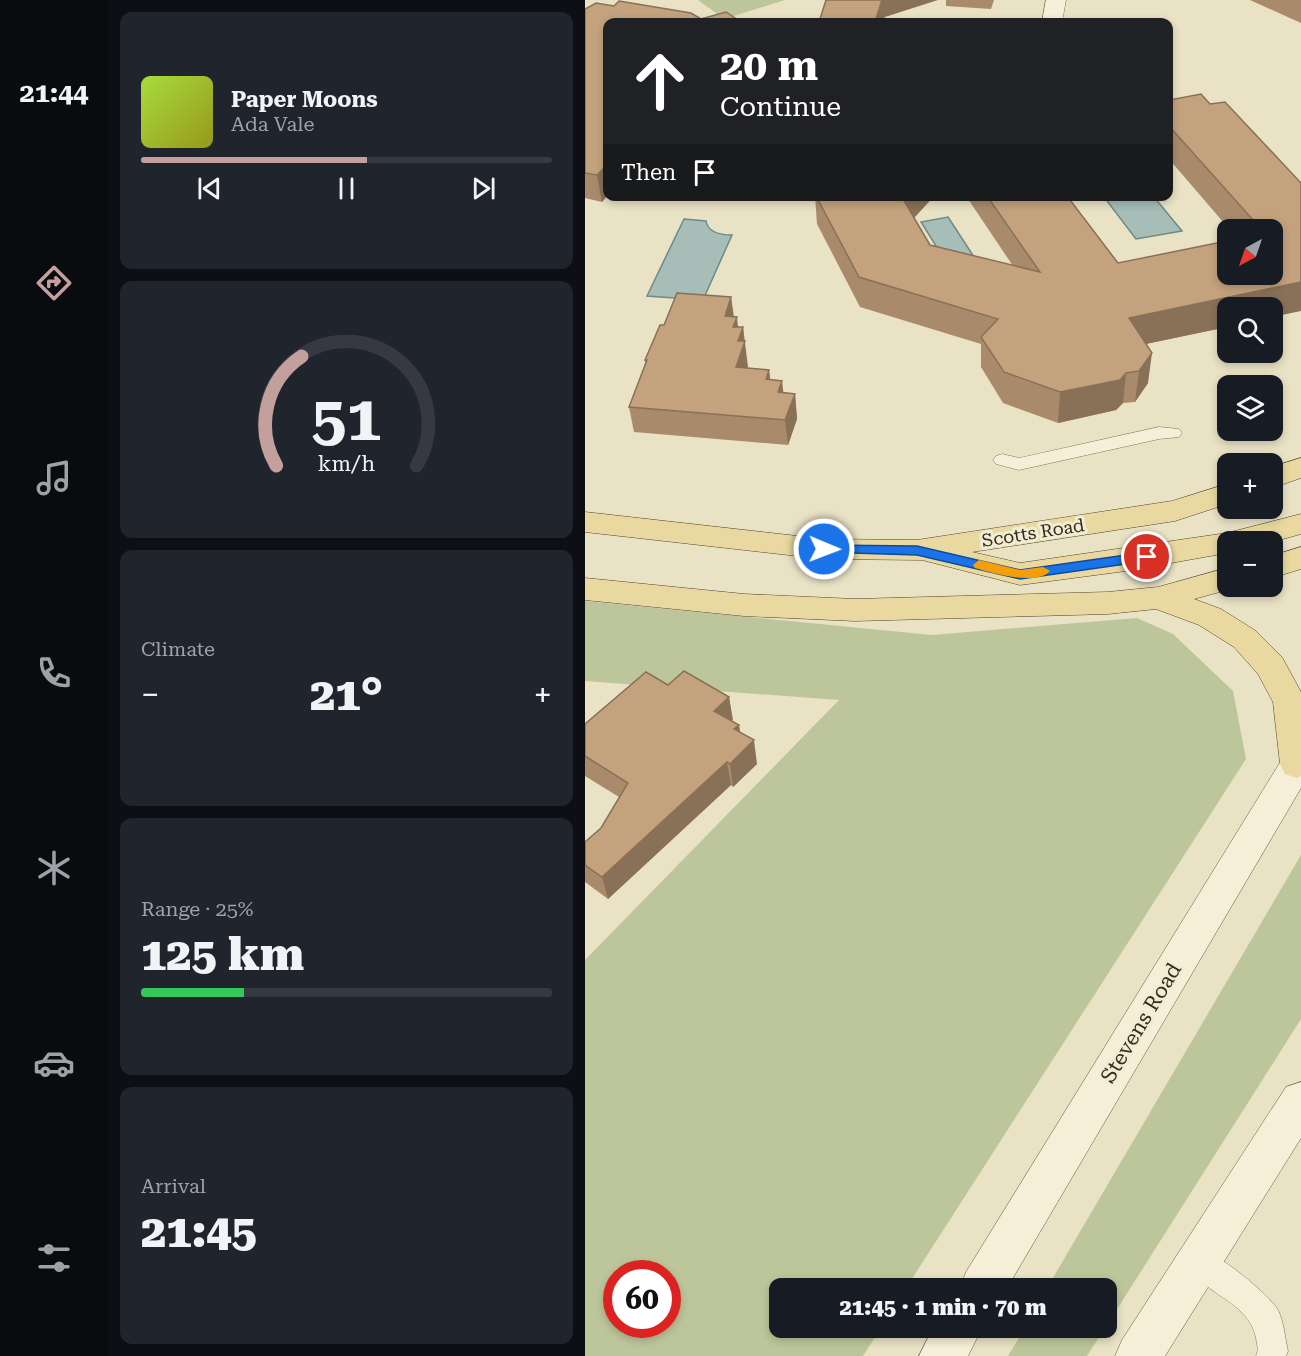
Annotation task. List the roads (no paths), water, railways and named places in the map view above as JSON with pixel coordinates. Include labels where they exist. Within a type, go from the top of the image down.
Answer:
[{"type":"main road","points":[[1053,18],[1056,0]]},
{"type":"main road","points":[[1283,474],[1301,467]]},
{"type":"main road","name":"Scotts Road","points":[[585,522],[824,549],[917,550],[1175,511],[1217,497]]},
{"type":"main road","points":[[1274,531],[1301,524]]},
{"type":"main road","points":[[917,550],[1020,574],[1127,560],[1217,545]]},
{"type":"main road","points":[[1283,564],[1301,558]]},
{"type":"main road","points":[[585,589],[744,605],[855,610],[1108,603],[1158,598],[1217,582]]},
{"type":"main road","points":[[1158,598],[1210,617],[1245,639],[1270,666],[1290,702],[1299,761]]},
{"type":"main road","name":"Stevens Road","points":[[988,1278],[1299,761]]},
{"type":"main road","points":[[1138,1356],[1301,1101]]},
{"type":"lane","points":[[1002,460],[1019,464],[1158,433],[1173,433]]},
{"type":"lane","points":[[1199,1261],[1244,1295],[1267,1319],[1273,1351],[1271,1356]]},
{"type":"water","points":[[1107,201],[1157,201],[1182,231],[1136,239]]},
{"type":"water","points":[[948,217],[976,260],[948,265],[921,222]]},
{"type":"water","points":[[684,219],[706,221],[712,231],[732,235],[703,300],[647,296]]}]
